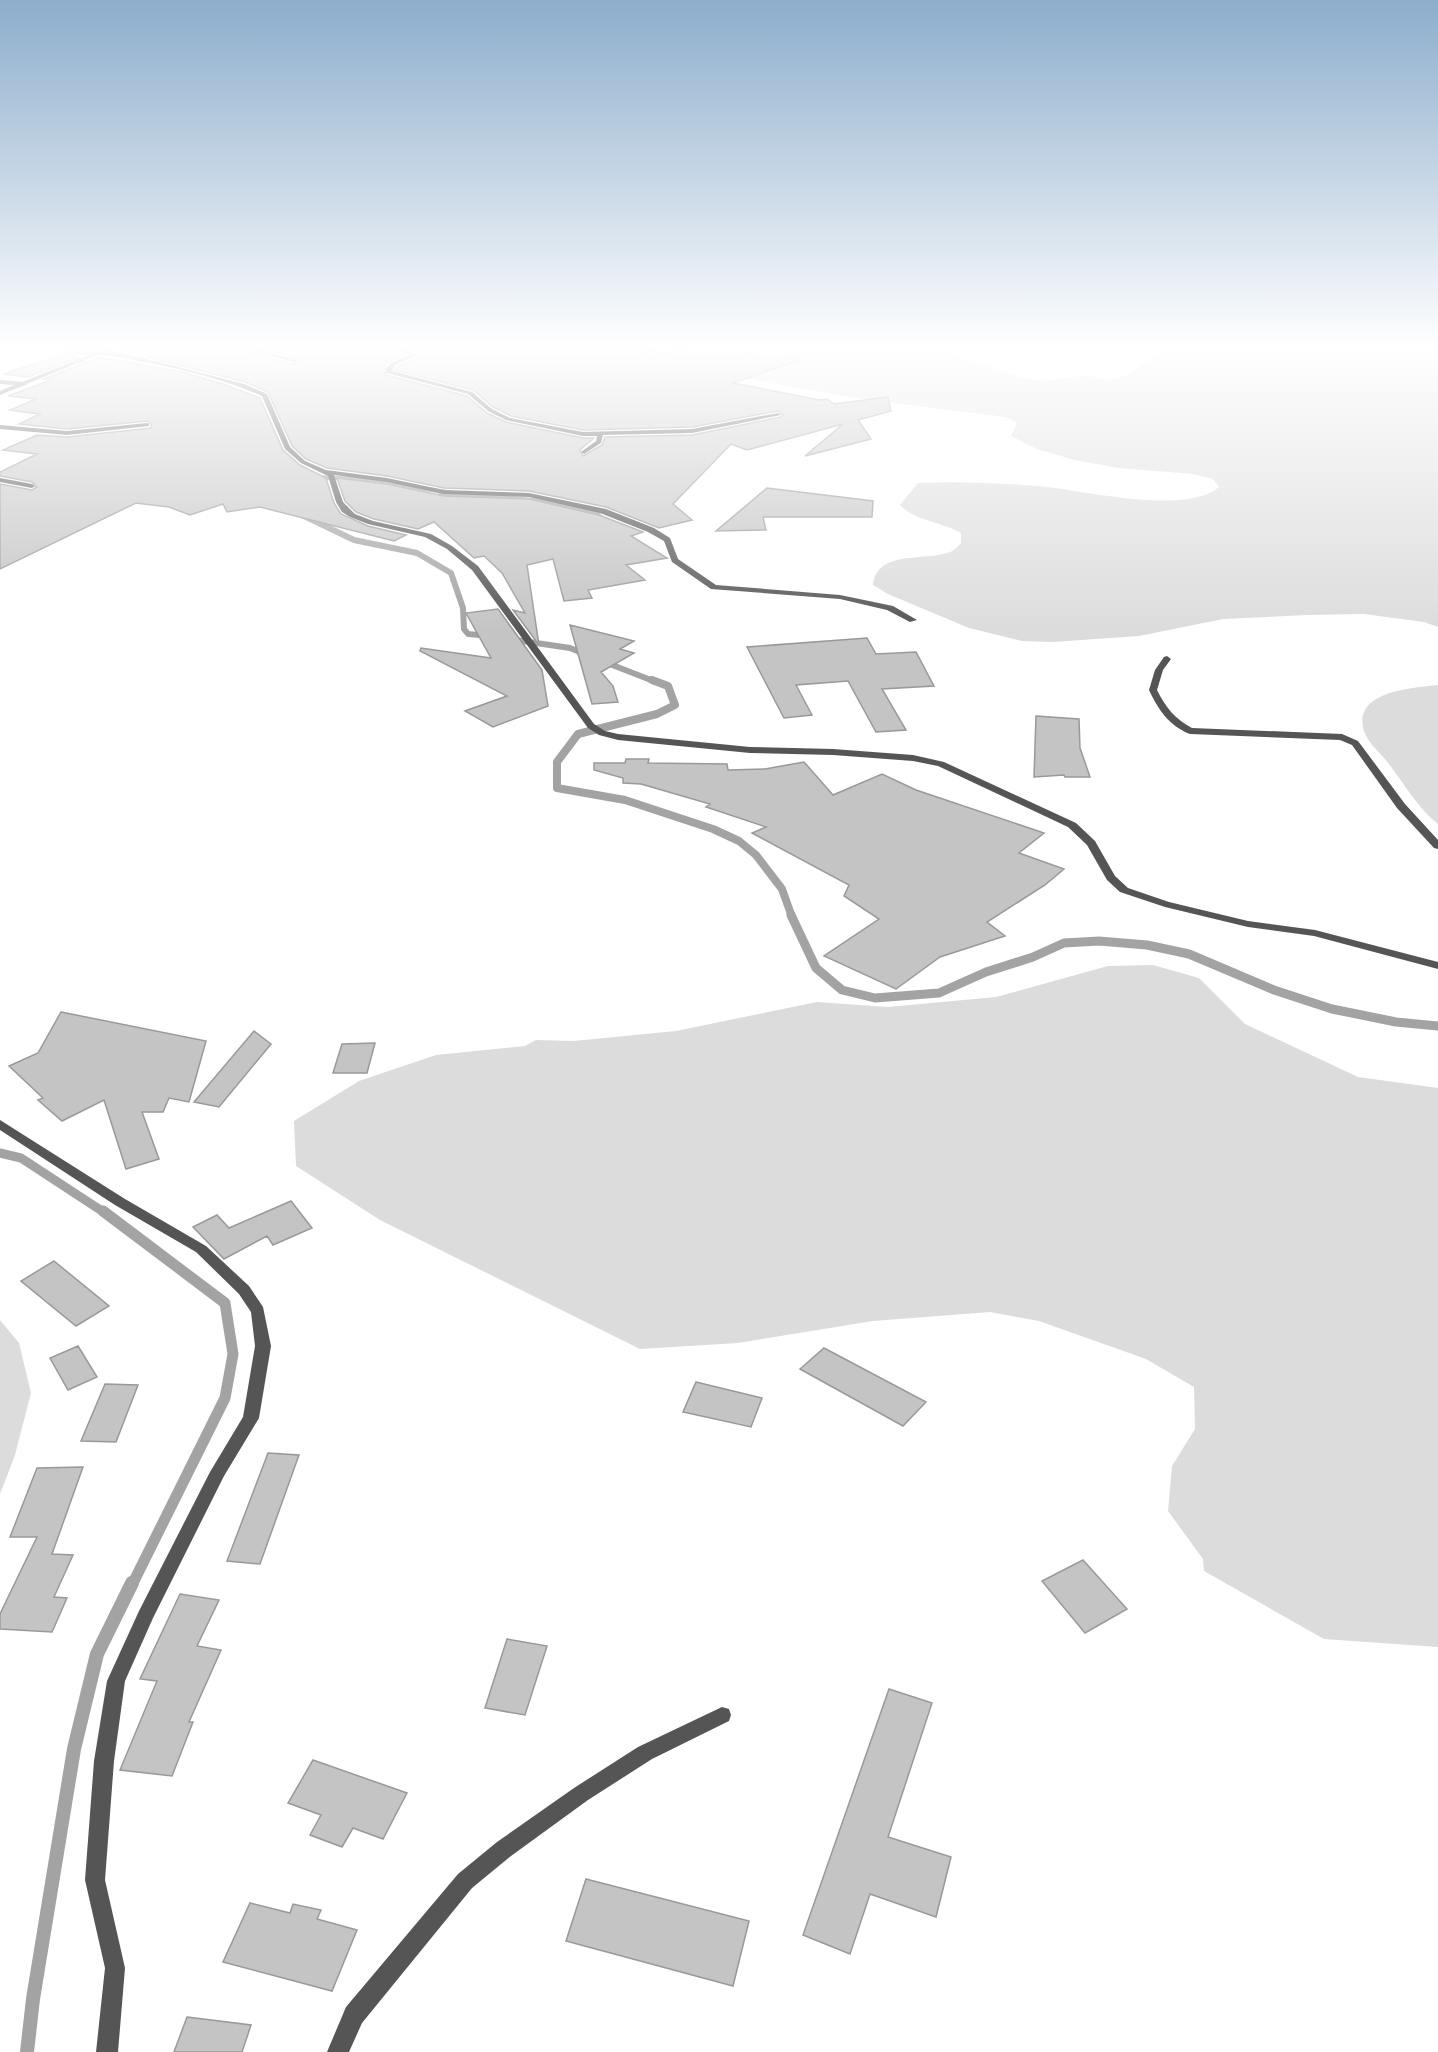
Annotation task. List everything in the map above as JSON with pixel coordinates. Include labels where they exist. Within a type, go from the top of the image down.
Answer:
[{"type":"street","points":[[284,441],[287,448],[303,462],[330,476],[387,480],[444,492],[529,495],[603,511],[651,530],[667,540],[675,560],[714,586],[850,599],[890,608],[913,620]]},
{"type":"street","points":[[584,452],[599,441]]},
{"type":"street","points":[[330,476],[339,501],[344,509],[353,516],[419,533],[455,550],[475,568],[591,726],[602,733],[618,737],[750,750],[912,758],[940,764],[1072,825],[1091,843],[1111,878],[1124,890],[1165,904],[1248,924],[1315,933],[1438,966]]},
{"type":"street","points":[[0,480],[32,486]]},
{"type":"street","points":[[1167,659],[1159,670],[1153,690],[1164,713],[1176,723],[1190,731],[1342,737],[1355,743],[1401,807],[1438,846]]},
{"type":"street","points":[[0,1124],[120,1202],[201,1249],[244,1290],[258,1311],[264,1346],[251,1418],[213,1482],[145,1616],[116,1681],[104,1761],[95,1880],[115,1968],[106,2052]]},
{"type":"street","points":[[338,2052],[354,2015],[465,1881],[504,1849],[581,1794],[645,1753],[722,1715]]},
{"type":"shaded area","points":[[1021,441],[1438,441],[1438,627],[1424,622],[1364,614],[1307,615],[1223,619],[1139,636],[1053,642],[1022,641],[969,628],[888,594],[873,585],[876,574],[883,566],[893,561],[940,555],[954,550],[961,543],[961,533],[913,515],[900,505],[918,483],[1038,486],[1106,496],[1159,500],[1183,500],[1204,495],[1219,487],[1213,479],[1193,474],[1119,468],[1074,460],[1037,449]]},
{"type":"shaded area","points":[[1438,685],[1438,824],[1417,803],[1389,764],[1368,740],[1364,731],[1363,718],[1367,707],[1387,694]]},
{"type":"shaded area","points":[[1153,965],[1199,978],[1245,1024],[1358,1077],[1438,1088],[1438,1647],[1324,1639],[1204,1571],[1203,1559],[1168,1511],[1172,1466],[1195,1429],[1194,1387],[1146,1359],[1039,1321],[990,1312],[873,1321],[738,1343],[640,1349],[380,1220],[296,1166],[294,1121],[359,1081],[436,1055],[525,1046],[536,1040],[574,1041],[676,1031],[817,1002],[888,1007],[996,997],[1108,966]]},
{"type":"shaded area","points":[[0,1320],[19,1343],[31,1393],[15,1455],[0,1494]]},
{"type":"building","points":[[24,441],[279,441],[283,450],[300,465],[326,478],[334,503],[341,514],[368,526],[406,535],[394,541],[260,507],[227,512],[223,504],[190,515],[169,507],[136,503],[0,569],[0,484],[32,490],[37,487],[32,482],[0,476],[0,472],[37,454],[3,450]]},
{"type":"building","points":[[290,441],[591,441],[580,450],[583,456],[602,445],[604,441],[781,441],[747,450],[731,444],[673,504],[692,520],[659,528],[606,507],[529,491],[444,488],[387,476],[327,468],[306,459]]},
{"type":"building","points":[[823,441],[864,441],[805,456]]},
{"type":"building","points":[[337,478],[387,484],[444,496],[529,499],[599,515],[643,532],[631,536],[667,558],[626,565],[645,580],[588,590],[592,598],[564,601],[553,559],[527,565],[539,645],[513,610],[525,613],[502,573],[484,556],[474,558],[434,522],[418,529],[374,519],[356,512],[345,501]]},
{"type":"building","points":[[767,488],[873,501],[872,517],[763,517],[766,530],[716,531]]},
{"type":"building","points":[[498,609],[542,670],[548,706],[493,727],[465,711],[507,696],[420,651],[421,648],[491,658],[466,613]]},
{"type":"building","points":[[570,625],[634,641],[620,649],[634,653],[601,672],[613,686],[618,702],[592,704]]},
{"type":"building","points":[[867,638],[876,654],[916,652],[934,686],[882,689],[906,730],[876,732],[848,681],[796,685],[812,715],[784,718],[747,647]]},
{"type":"building","points":[[1036,716],[1079,719],[1080,748],[1090,777],[1065,777],[1064,775],[1034,777]]},
{"type":"building","points":[[626,759],[649,759],[648,763],[727,764],[728,770],[765,769],[804,762],[833,795],[882,774],[916,790],[1044,833],[1019,853],[1064,869],[1045,885],[987,922],[1005,936],[940,957],[896,989],[824,956],[879,919],[844,896],[849,885],[752,833],[766,827],[706,807],[710,804],[641,784],[623,783],[623,778],[594,770],[594,763],[625,763]]},
{"type":"building","points":[[61,1012],[206,1041],[189,1102],[169,1098],[163,1112],[142,1112],[159,1159],[126,1169],[104,1100],[62,1121],[38,1100],[43,1098],[9,1066],[38,1053]]},
{"type":"building","points":[[254,1031],[271,1044],[219,1107],[194,1102]]},
{"type":"building","points":[[375,1043],[367,1073],[333,1073],[342,1044]]},
{"type":"building","points":[[291,1201],[312,1228],[273,1245],[267,1236],[224,1259],[193,1227],[217,1215],[229,1228]]},
{"type":"building","points":[[54,1261],[109,1306],[76,1326],[21,1281]]},
{"type":"building","points":[[78,1346],[97,1377],[68,1390],[50,1358]]},
{"type":"building","points":[[824,1348],[926,1402],[903,1426],[800,1369]]},
{"type":"building","points":[[696,1382],[762,1398],[751,1427],[683,1412]]},
{"type":"building","points":[[105,1384],[138,1385],[116,1442],[81,1441]]},
{"type":"building","points":[[268,1453],[299,1455],[260,1564],[227,1561]]},
{"type":"building","points":[[83,1467],[52,1554],[73,1555],[54,1597],[67,1598],[52,1632],[0,1629],[0,1614],[37,1537],[10,1537],[37,1468]]},
{"type":"building","points":[[1083,1560],[1127,1609],[1085,1633],[1042,1581]]},
{"type":"building","points":[[180,1594],[219,1600],[197,1646],[221,1650],[189,1722],[193,1722],[172,1776],[120,1770],[157,1681],[140,1679]]},
{"type":"building","points":[[507,1639],[547,1646],[525,1715],[485,1708]]},
{"type":"building","points":[[889,1689],[932,1703],[888,1837],[951,1857],[936,1917],[870,1894],[850,1954],[803,1935]]},
{"type":"building","points":[[313,1760],[407,1793],[383,1839],[353,1828],[342,1847],[310,1835],[321,1815],[288,1803]]},
{"type":"building","points":[[586,1879],[749,1921],[733,1986],[566,1941]]},
{"type":"building","points":[[250,1903],[290,1913],[293,1904],[321,1910],[317,1919],[357,1930],[332,1991],[223,1962]]},
{"type":"building","points":[[187,2017],[251,2025],[242,2052],[174,2052]]},
{"type":"waterway","points":[[315,477],[368,480],[458,494]]},
{"type":"waterway","points":[[441,493],[567,504],[596,513],[605,524]]},
{"type":"waterway","points":[[302,515],[354,540],[417,553],[451,573],[463,608],[464,629],[468,634],[490,636]]},
{"type":"waterway","points":[[509,639],[570,648],[587,655]]},
{"type":"waterway","points":[[602,661],[656,682]]},
{"type":"waterway","points":[[652,680],[668,686],[675,705],[657,714],[578,734],[557,762],[557,788],[625,800],[713,829],[739,841],[756,855],[782,889],[792,917]]},
{"type":"waterway","points":[[791,915],[816,968],[842,990],[875,998],[939,993],[986,972],[1033,957],[1064,943],[1099,941],[1147,945],[1189,954],[1274,990],[1332,1009],[1396,1022],[1438,1026]]},
{"type":"waterway","points":[[0,1153],[21,1158],[105,1213]]},
{"type":"waterway","points":[[103,1211],[225,1303],[233,1354],[225,1398],[132,1585]]},
{"type":"waterway","points":[[27,2052],[33,1999],[74,1749],[97,1654],[132,1583]]}]
